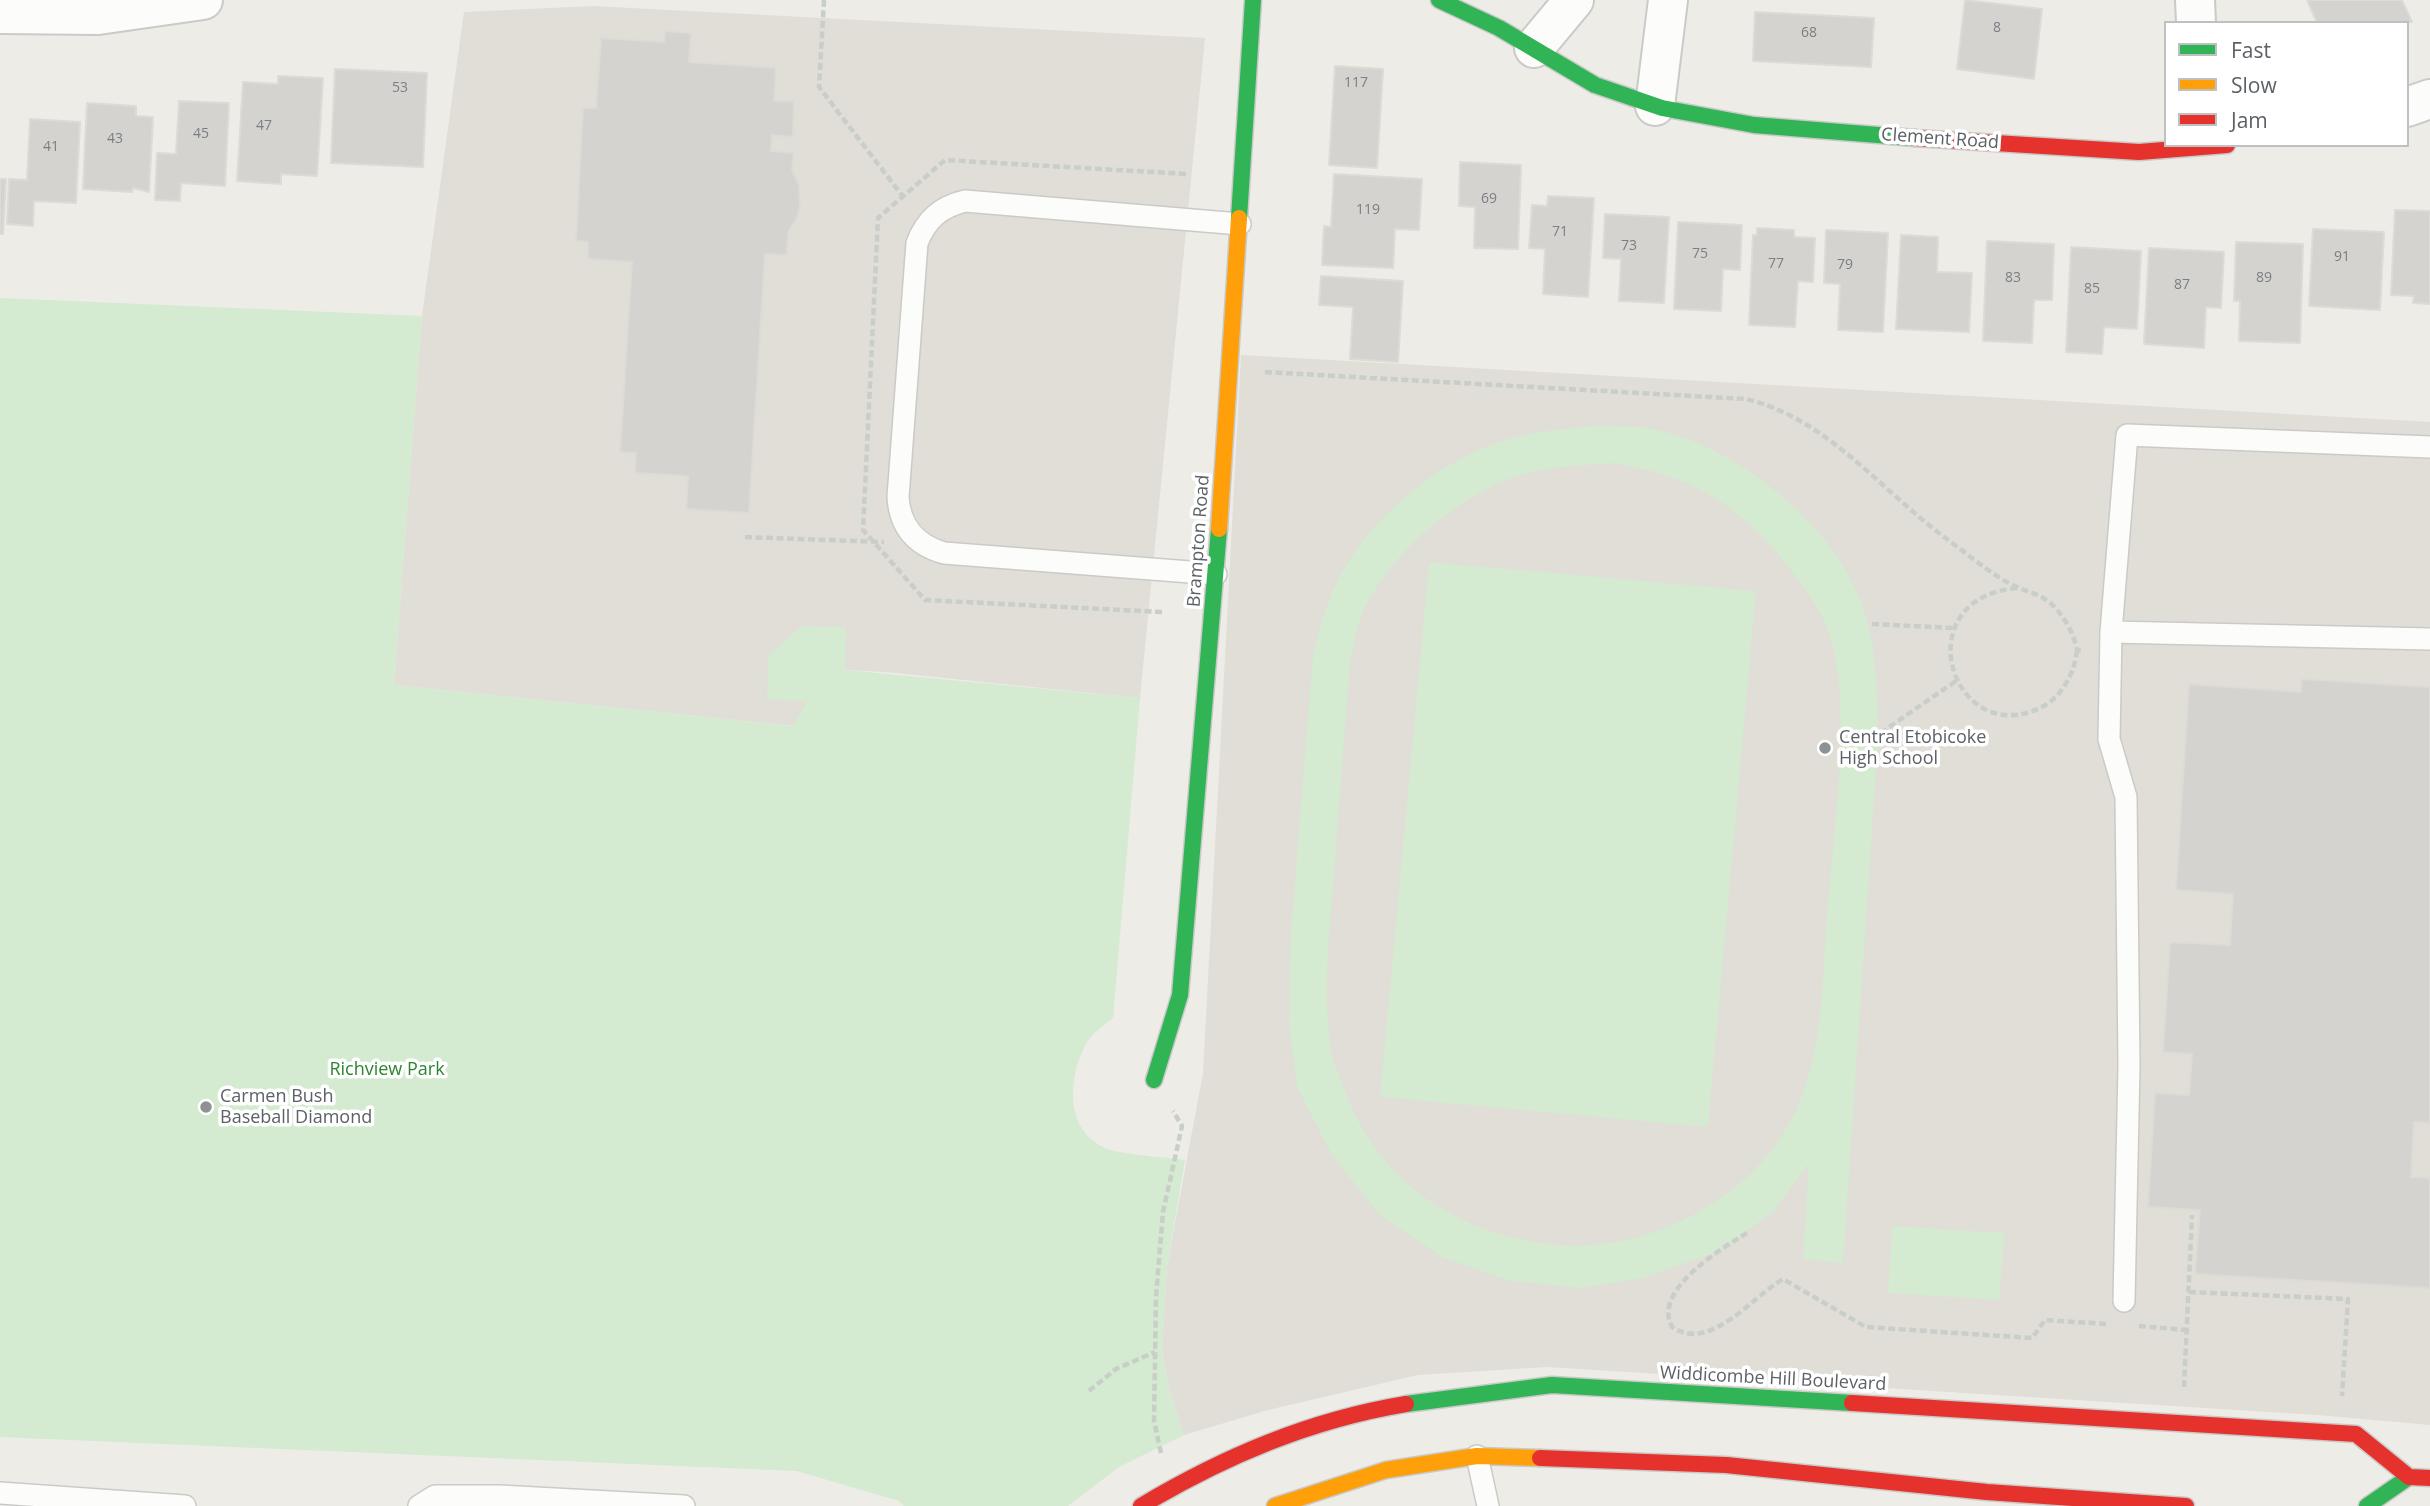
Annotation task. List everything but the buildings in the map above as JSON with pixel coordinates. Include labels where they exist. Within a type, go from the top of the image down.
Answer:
[{"type":"street","points":[[0,14],[98,15],[204,0]]},
{"type":"street","name":"Brampton Road","points":[[1154,1080],[1180,995],[1216,574],[1253,0]]},
{"type":"street","name":"Clement Road","points":[[1439,0],[1485,19],[1602,88],[1655,106],[1738,125],[2093,150],[2202,148]]},
{"type":"street","points":[[1534,48],[1574,0]]},
{"type":"street","points":[[1655,106],[1668,0]]},
{"type":"street","points":[[2195,0],[2196,21]]},
{"type":"street","points":[[2409,106],[2430,99]]},
{"type":"street","name":"Widdicombe Hill Boulevard","points":[[1141,1506],[1169,1495],[1292,1431],[1357,1413],[1470,1401],[1552,1385],[2356,1434],[2419,1478]]},
{"type":"street","points":[[1275,1506],[1386,1470],[1476,1450],[1726,1465],[1987,1492],[2186,1506]]},
{"type":"street","points":[[2367,1506],[2419,1478]]},
{"type":"lane","points":[[1216,574],[944,553],[920,543],[904,523],[898,497],[915,257],[926,225],[940,210],[965,201],[1240,224]]},
{"type":"lane","points":[[2124,1301],[2129,1066],[2126,797],[2109,739],[2111,643],[2127,435],[2430,447]]},
{"type":"lane","points":[[2111,643],[2430,639]]},
{"type":"lane","points":[[1476,1450],[1488,1506]]},
{"type":"lane","points":[[2405,1506],[2419,1478]]},
{"type":"lane","points":[[0,1493],[185,1506]]},
{"type":"lane","points":[[419,1506],[435,1496],[499,1496],[684,1506]]},
{"type":"path","points":[[824,0],[819,87],[926,225]]},
{"type":"path","points":[[1161,612],[925,600],[863,530],[878,218],[945,160],[1187,174]]},
{"type":"path","points":[[1229,369],[1746,399],[1770,405],[1792,415],[1835,445],[1941,535],[2018,588],[2032,591],[2059,612],[2077,650],[2074,666],[2059,694],[2030,713],[1994,713],[1978,705],[1959,688],[1950,644],[1953,628],[1972,602],[1986,594],[2018,588]]},
{"type":"path","points":[[745,537],[920,543]]},
{"type":"path","points":[[1872,624],[1953,628]]},
{"type":"path","points":[[2077,650],[2111,643]]},
{"type":"path","points":[[1872,739],[1956,681]]},
{"type":"path","points":[[1154,1080],[1182,1126],[1163,1212],[1155,1352],[1154,1421],[1169,1495]]},
{"type":"path","points":[[2184,1387],[2192,1215]]},
{"type":"path","points":[[1747,1233],[1696,1267],[1671,1300],[1667,1319],[1672,1327],[1690,1334],[1708,1332],[1783,1279],[1866,1327],[2032,1338],[2045,1321],[2110,1324]]},
{"type":"path","points":[[2189,1292],[2348,1299],[2342,1396]]},
{"type":"path","points":[[2136,1326],[2187,1330]]},
{"type":"path","points":[[1089,1391],[1116,1369],[1155,1352]]},
{"type":"shaded area","points":[[593,6],[1205,38],[1140,698],[885,672],[825,669],[794,726],[394,685],[422,316],[464,12]]},
{"type":"shaded area","name":"Central Etobicoke High School","points":[[1241,355],[2430,422],[2430,1425],[2317,1415],[1547,1367],[1418,1375],[1268,1410],[1184,1435],[1170,1392],[1162,1350],[1167,1266],[1203,1073]]},
{"type":"green space","name":"Richview Park","points":[[0,298],[422,316],[394,685],[793,726],[807,701],[767,699],[768,656],[802,626],[846,627],[845,670],[1140,698],[1113,1018],[1094,1033],[1086,1044],[1076,1072],[1073,1101],[1082,1128],[1105,1148],[1185,1160],[1167,1266],[1162,1350],[1170,1392],[1184,1435],[1119,1467],[1068,1506],[904,1506],[899,1501],[797,1471],[0,1437]]},
{"type":"green space","points":[[1594,426],[1658,430],[1719,453],[1749,471],[1778,492],[1827,542],[1846,570],[1866,616],[1875,669],[1878,741],[1843,1263],[1803,1259],[1809,1163],[1773,1212],[1719,1251],[1643,1278],[1581,1288],[1510,1281],[1442,1257],[1380,1215],[1333,1157],[1297,1087],[1289,1024],[1291,929],[1313,654],[1332,593],[1342,573],[1374,527],[1395,506],[1442,470],[1467,455],[1520,436]],"holes":[[[1612,463],[1660,473],[1701,490],[1738,514],[1773,549],[1807,592],[1824,621],[1834,650],[1839,684],[1840,764],[1821,1006],[1811,1067],[1802,1096],[1789,1124],[1771,1151],[1751,1173],[1703,1209],[1648,1234],[1589,1245],[1560,1245],[1525,1240],[1492,1231],[1431,1202],[1405,1181],[1382,1157],[1362,1128],[1337,1070],[1329,1033],[1327,970],[1350,663],[1358,626],[1381,581],[1416,540],[1458,506],[1502,482],[1528,473]]]},
{"type":"green space","points":[[1429,562],[1756,591],[1708,1127],[1380,1097]]},
{"type":"green space","points":[[1892,1226],[2005,1233],[1999,1300],[1888,1293]]},
{"type":"traffic: fast","points":[[1239,218],[1253,0]]},
{"type":"traffic: fast","points":[[1439,0],[1499,28],[1595,85],[1662,108],[1754,125],[1915,138]]},
{"type":"traffic: fast","points":[[1154,1080],[1180,995],[1219,529]]},
{"type":"traffic: fast","points":[[1406,1404],[1552,1385],[1852,1403]]},
{"type":"traffic: fast","points":[[2367,1506],[2409,1477]]},
{"type":"traffic: slow","points":[[1219,529],[1239,218]]},
{"type":"traffic: slow","points":[[1275,1506],[1386,1470],[1477,1456],[1540,1458]]},
{"type":"traffic: jam","points":[[1915,138],[2139,152],[2202,147]]},
{"type":"traffic: jam","points":[[1852,1403],[2356,1434],[2409,1477],[2430,1478]]},
{"type":"traffic: jam","points":[[1141,1506],[1204,1471],[1269,1442],[1336,1420],[1406,1404]]},
{"type":"traffic: jam","points":[[1540,1458],[1726,1465],[1987,1492],[2186,1506]]},
{"type":"place","name":"Central Etobicoke High School","points":[[1825,748]]},
{"type":"place","name":"Carmen Bush Baseball Diamond","points":[[206,1107]]}]
